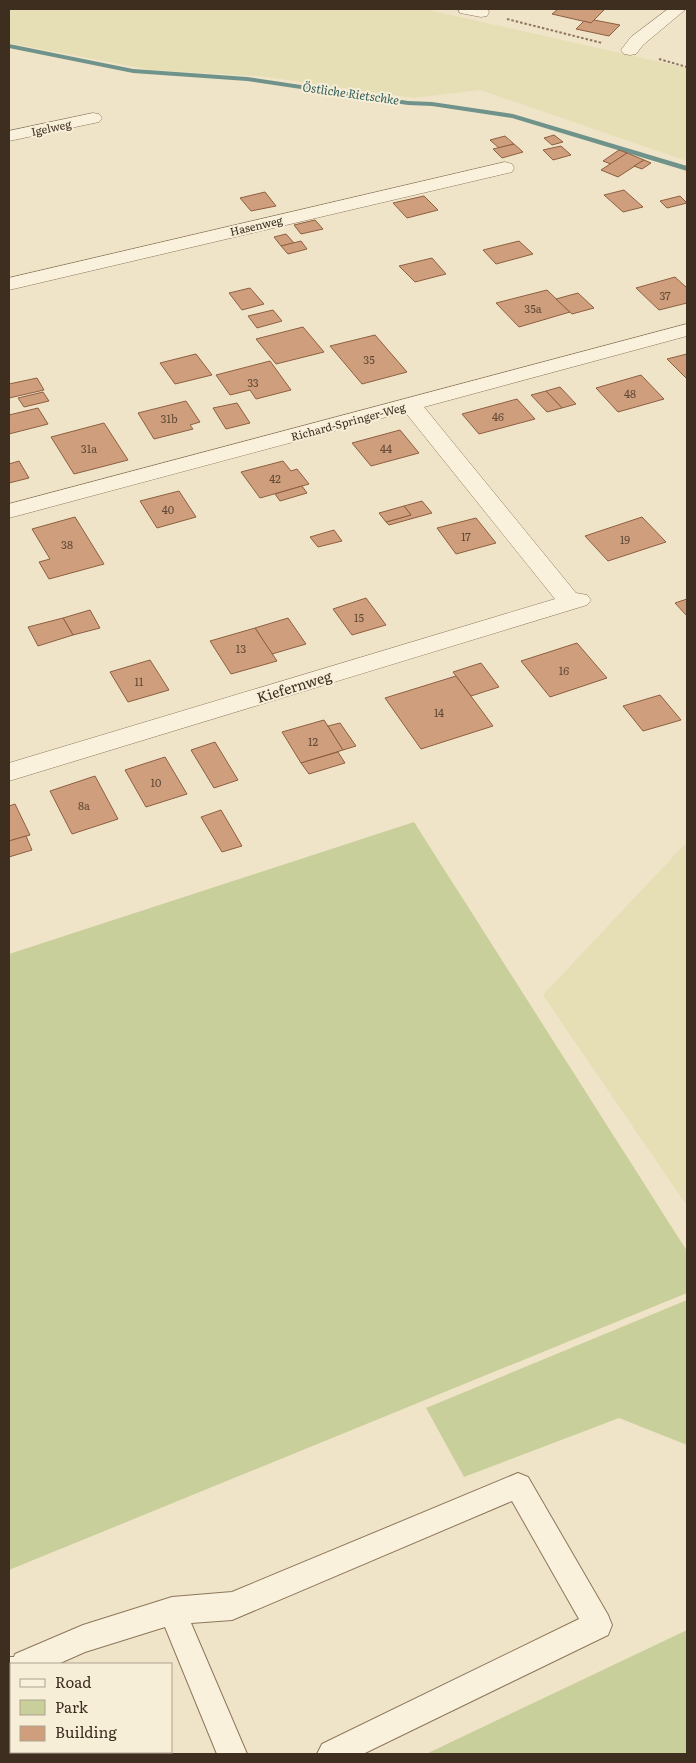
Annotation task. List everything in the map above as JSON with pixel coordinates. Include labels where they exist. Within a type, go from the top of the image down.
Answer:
[{"type":"street","points":[[630,50],[637,42],[678,9]]},
{"type":"street","name":"Igelweg","points":[[9,136],[93,118]]},
{"type":"street","name":"Hasenweg","points":[[9,284],[504,168]]},
{"type":"street","name":"Richard-Springer-Weg","points":[[9,512],[687,330]]},
{"type":"street","name":"Kiefernweg","points":[[9,772],[575,601],[410,404]]},
{"type":"lane","points":[[27,1663],[83,1639],[172,1611],[232,1606],[518,1486],[598,1625],[332,1754]]},
{"type":"lane","points":[[172,1611],[232,1754]]},
{"type":"path","points":[[474,11],[630,50]]},
{"type":"shaded area","points":[[9,9],[424,9],[687,68],[687,161],[480,90],[414,98],[258,76],[151,70],[9,43]]},
{"type":"shaded area","points":[[687,842],[687,1206],[543,995]]},
{"type":"green space","points":[[414,822],[687,1251],[687,1293],[9,1570],[9,954]]},
{"type":"green space","points":[[687,1300],[687,1445],[619,1418],[464,1477],[426,1408]]},
{"type":"green space","points":[[687,1630],[687,1754],[426,1754]]},
{"type":"building","points":[[558,9],[605,9],[591,23],[552,14]]},
{"type":"building","points":[[594,20],[620,25],[609,36],[576,29],[584,21],[591,23]]},
{"type":"building","points":[[554,135],[563,142],[552,145],[544,138]]},
{"type":"building","points":[[505,136],[514,144],[499,148],[490,140]]},
{"type":"building","points":[[514,144],[523,152],[502,158],[493,149]]},
{"type":"building","points":[[561,146],[571,155],[553,160],[543,150]]},
{"type":"building","points":[[619,150],[627,153],[611,164],[603,161]]},
{"type":"building","points":[[627,153],[644,160],[618,177],[601,170]]},
{"type":"building","points":[[644,160],[651,163],[642,169],[634,166]]},
{"type":"building","points":[[624,190],[643,207],[623,212],[604,195]]},
{"type":"building","points":[[265,192],[276,206],[251,211],[240,198]]},
{"type":"building","points":[[424,196],[438,210],[407,218],[393,203]]},
{"type":"building","points":[[680,196],[687,203],[667,208],[660,201]]},
{"type":"building","points":[[315,220],[323,229],[301,234],[294,225]]},
{"type":"building","points":[[286,234],[294,243],[281,246],[274,237]]},
{"type":"building","points":[[301,241],[307,249],[288,254],[281,246]]},
{"type":"building","points":[[519,241],[533,254],[496,264],[483,250]]},
{"type":"building","points":[[432,258],[446,274],[415,282],[399,266]]},
{"type":"building","points":[[675,277],[687,288],[687,303],[659,310],[636,288]]},
{"type":"building","points":[[250,288],[264,304],[242,310],[229,293]]},
{"type":"building","points":[[547,290],[570,312],[519,327],[496,303]]},
{"type":"building","points":[[578,293],[594,308],[572,314],[556,299]]},
{"type":"building","points":[[273,310],[282,321],[257,328],[248,316]]},
{"type":"building","points":[[303,327],[324,352],[276,364],[256,339]]},
{"type":"building","points":[[375,335],[407,372],[362,384],[330,346]]},
{"type":"building","points":[[196,354],[212,375],[175,384],[160,363]]},
{"type":"building","points":[[687,354],[687,379],[667,359]]},
{"type":"building","points":[[270,361],[291,390],[256,399],[250,390],[230,395],[216,375]]},
{"type":"building","points":[[641,375],[664,399],[618,412],[596,388]]},
{"type":"building","points":[[37,378],[44,390],[9,398],[9,384]]},
{"type":"building","points":[[560,387],[576,404],[562,408],[546,391]]},
{"type":"building","points":[[546,391],[562,408],[547,412],[531,395]]},
{"type":"building","points":[[43,392],[49,401],[24,407],[18,398]]},
{"type":"building","points":[[517,399],[535,419],[479,434],[462,414]]},
{"type":"building","points":[[186,401],[200,422],[190,425],[193,429],[154,439],[138,413]]},
{"type":"building","points":[[237,403],[250,423],[226,429],[213,408]]},
{"type":"building","points":[[38,408],[48,424],[9,434],[9,415]]},
{"type":"building","points":[[104,423],[128,460],[74,474],[51,437]]},
{"type":"building","points":[[400,430],[419,453],[371,466],[352,443]]},
{"type":"building","points":[[19,461],[29,478],[9,483],[9,464]]},
{"type":"building","points":[[283,461],[291,471],[297,469],[309,484],[260,498],[241,472]]},
{"type":"building","points":[[302,486],[307,493],[280,501],[275,494]]},
{"type":"building","points":[[179,491],[196,517],[157,528],[140,501]]},
{"type":"building","points":[[422,501],[432,513],[389,525],[386,522],[411,515],[404,506]]},
{"type":"building","points":[[404,506],[411,515],[386,522],[379,513]]},
{"type":"building","points":[[75,517],[104,564],[49,579],[39,562],[50,559],[32,529]]},
{"type":"building","points":[[642,517],[666,542],[608,561],[585,536]]},
{"type":"building","points":[[476,518],[496,543],[456,554],[437,528]]},
{"type":"building","points":[[334,530],[342,541],[318,547],[310,537]]},
{"type":"building","points":[[366,598],[386,625],[352,635],[333,609]]},
{"type":"building","points":[[687,599],[687,616],[675,603]]},
{"type":"building","points":[[90,610],[100,628],[73,635],[63,618]]},
{"type":"building","points":[[63,618],[73,635],[38,646],[28,627]]},
{"type":"building","points":[[288,618],[306,644],[272,654],[255,628]]},
{"type":"building","points":[[255,628],[277,661],[231,674],[210,641]]},
{"type":"building","points":[[577,643],[607,678],[550,697],[521,661]]},
{"type":"building","points":[[150,660],[169,690],[128,702],[110,672]]},
{"type":"building","points":[[481,663],[499,687],[471,696],[453,672]]},
{"type":"building","points":[[456,676],[493,726],[421,749],[385,698]]},
{"type":"building","points":[[660,695],[681,720],[643,731],[623,706]]},
{"type":"building","points":[[324,720],[343,750],[301,763],[282,732]]},
{"type":"building","points":[[340,723],[356,746],[343,750],[328,726]]},
{"type":"building","points":[[215,742],[238,780],[214,788],[191,750]]},
{"type":"building","points":[[338,752],[345,763],[309,774],[301,763]]},
{"type":"building","points":[[165,757],[187,794],[146,807],[125,770]]},
{"type":"building","points":[[95,776],[118,819],[72,834],[50,791]]},
{"type":"building","points":[[15,804],[30,835],[9,841],[9,806]]},
{"type":"building","points":[[221,810],[242,846],[222,852],[201,817]]},
{"type":"building","points":[[26,836],[32,850],[9,857],[9,841]]},
{"type":"waterway","name":"Östliche Rietschke","points":[[9,46],[133,71],[247,79],[408,103],[432,104],[513,116],[687,169]]}]
